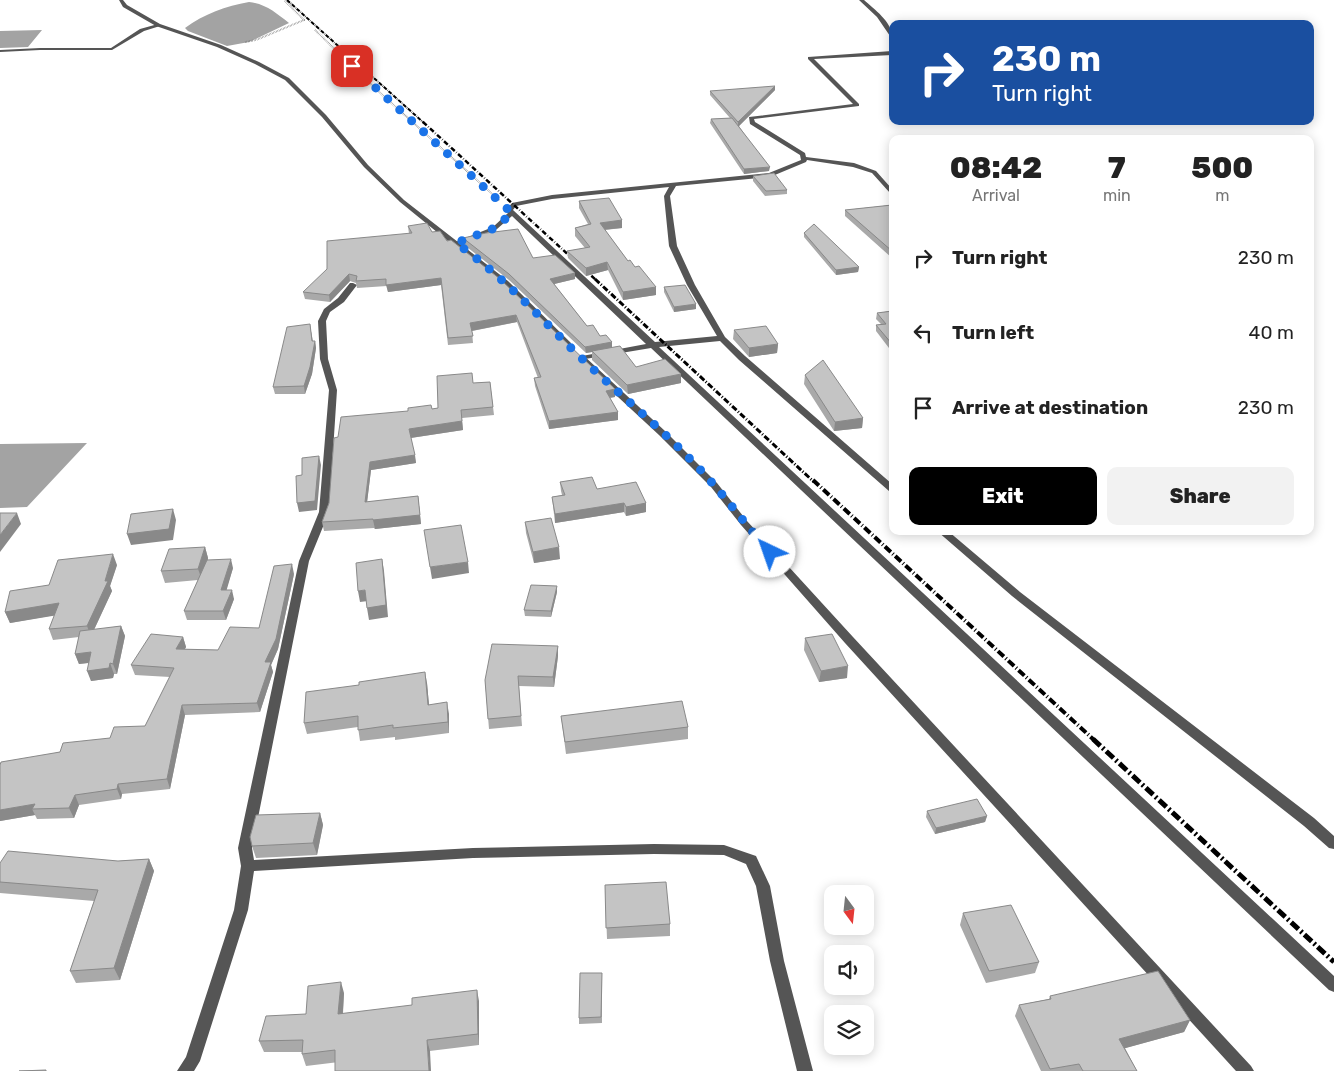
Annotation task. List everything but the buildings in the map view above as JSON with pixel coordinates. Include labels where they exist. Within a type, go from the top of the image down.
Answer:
[{"type":"street","points":[[121,0],[125,6],[158,25],[219,46],[287,79],[324,116],[366,166],[402,201],[505,283],[714,485],[744,523],[849,640],[1246,1071]]},
{"type":"street","points":[[861,0],[879,16],[889,31]]},
{"type":"street","points":[[0,51],[112,49],[142,30],[158,25]]},
{"type":"street","points":[[804,158],[803,154],[752,123],[751,118],[857,105],[810,58],[889,53]]},
{"type":"street","points":[[456,243],[495,228],[514,204],[552,197],[770,176],[804,161],[804,158]]},
{"type":"street","points":[[804,158],[854,166],[874,172],[889,189]]},
{"type":"street","points":[[674,184],[667,196],[673,246],[691,285],[722,338],[742,358],[889,486]]},
{"type":"street","points":[[510,211],[1334,985]]},
{"type":"street","points":[[185,1071],[192,1061],[241,910],[248,866],[245,848],[304,561],[324,512],[333,390],[324,360],[322,321],[327,311],[341,300],[353,285]]},
{"type":"street","points":[[582,358],[652,345],[722,338]]},
{"type":"street","points":[[947,535],[1016,594],[1309,822],[1334,844]]},
{"type":"street","points":[[248,866],[473,853],[654,849],[724,850],[733,853],[752,860],[762,886],[777,961],[805,1071]]},
{"type":"path","points":[[219,46],[256,40],[304,20],[284,0]]},
{"type":"path","points":[[315,30],[376,89],[510,211]]},
{"type":"shaded area","points":[[249,2],[266,7],[289,23],[249,42],[227,46],[188,31],[185,28],[216,11]]},
{"type":"shaded area","points":[[42,30],[28,47],[0,48],[0,31]]},
{"type":"shaded area","points":[[87,443],[27,507],[0,508],[0,444]]},
{"type":"railway","points":[[287,0],[424,123]]},
{"type":"railway","points":[[423,122],[596,280]]},
{"type":"railway","points":[[595,279],[814,482]]},
{"type":"railway","points":[[813,480],[1094,740]]},
{"type":"railway","points":[[1093,739],[1334,962]]},
{"type":"route","points":[[352,66],[512,213],[495,228],[456,243],[505,283],[574,352],[662,433],[714,485],[770,552]]}]
